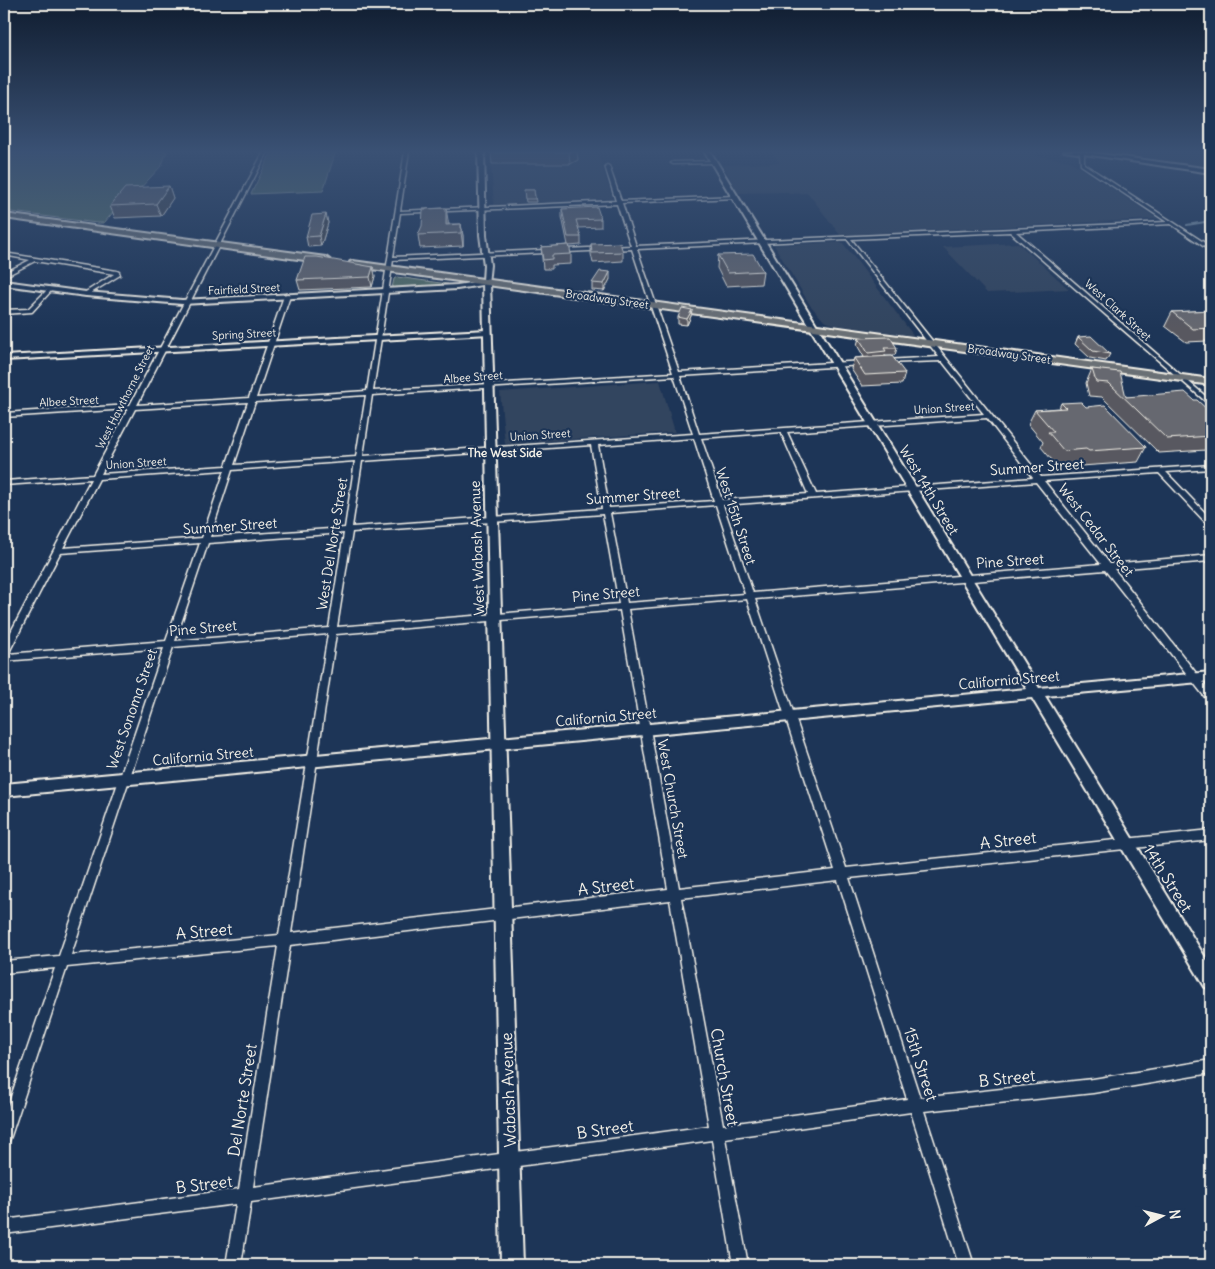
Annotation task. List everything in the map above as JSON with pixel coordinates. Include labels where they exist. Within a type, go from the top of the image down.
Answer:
[{"type":"highway","name":"Broadway Street","points":[[4,216],[1211,382]]},
{"type":"main road","name":"West Wabash Avenue","points":[[486,283],[487,386],[503,914]]},
{"type":"main road","name":"Wabash Avenue","points":[[503,914],[511,1160],[512,1265]]},
{"type":"street","name":"West Hawthorne Street","points":[[4,653],[234,210]]},
{"type":"street","points":[[398,212],[436,210]]},
{"type":"street","name":"West Wabash Avenue","points":[[483,210],[487,265],[486,283]]},
{"type":"street","name":"West 15th Street","points":[[622,210],[842,874]]},
{"type":"street","name":"West 14th Street","points":[[743,210],[1127,844]]},
{"type":"street","points":[[1153,210],[1211,249]]},
{"type":"street","name":"West Del Norte Street","points":[[284,940],[398,212]]},
{"type":"street","points":[[391,259],[1172,223]]},
{"type":"street","name":"West Clark Street","points":[[1012,230],[1211,404]]},
{"type":"street","name":"West Cedar Street","points":[[848,238],[1211,698]]},
{"type":"street","points":[[4,254],[117,272],[117,275],[86,294]]},
{"type":"street","points":[[4,275],[35,259]]},
{"type":"street","name":"Fairfield Street","points":[[4,283],[86,294],[186,302],[456,288],[486,283]]},
{"type":"street","points":[[4,312],[30,311],[49,290]]},
{"type":"street","name":"West Sonoma Street","points":[[62,961],[287,296]]},
{"type":"street","name":"Spring Street","points":[[4,358],[486,332]]},
{"type":"street","points":[[879,363],[944,358]]},
{"type":"street","name":"Albee Street","points":[[4,415],[869,363]]},
{"type":"street","name":"Union Street","points":[[4,483],[989,416]]},
{"type":"street","points":[[783,430],[814,496]]},
{"type":"street","name":"West Church Street","points":[[594,442],[676,894]]},
{"type":"street","name":"Summer Street","points":[[58,550],[1211,467]]},
{"type":"street","points":[[1161,471],[1211,523]]},
{"type":"street","name":"Pine Street","points":[[4,658],[1211,558]]},
{"type":"street","name":"California Street","points":[[4,790],[1211,676]]},
{"type":"street","name":"A Street","points":[[4,967],[284,940],[842,874],[1211,835]]},
{"type":"street","name":"14th Street","points":[[1127,844],[1211,981]]},
{"type":"street","name":"15th Street","points":[[842,874],[967,1265]]},
{"type":"street","name":"Church Street","points":[[676,894],[741,1265]]},
{"type":"street","name":"Del Norte Street","points":[[234,1265],[284,940]]},
{"type":"street","points":[[4,1136],[62,961]]},
{"type":"street","name":"B Street","points":[[4,1227],[916,1105],[1094,1086],[1211,1067]]},
{"type":"shaded area","points":[[821,210],[1145,210],[1158,219],[840,235]]},
{"type":"shaded area","points":[[842,242],[914,336],[835,325],[824,321],[810,305],[774,245]]},
{"type":"shaded area","points":[[1018,243],[1069,289],[987,293],[943,247]]},
{"type":"shaded area","points":[[660,381],[675,432],[505,444],[500,392]]},
{"type":"green space","points":[[4,210],[115,210],[104,223]]},
{"type":"green space","points":[[397,277],[448,284],[448,286],[392,288],[394,279]]},
{"type":"building","points":[[423,210],[446,210],[446,225],[461,224],[461,233],[418,235],[422,226]]},
{"type":"building","points":[[562,210],[598,210],[601,219],[576,220],[581,237],[568,237]]},
{"type":"building","points":[[326,214],[319,236],[306,237],[312,215]]},
{"type":"building","points":[[620,243],[623,252],[592,253],[591,244]]},
{"type":"building","points":[[569,245],[571,254],[552,255],[552,259],[543,260],[541,247]]},
{"type":"building","points":[[753,254],[763,271],[728,273],[718,255]]},
{"type":"building","points":[[305,257],[317,257],[373,267],[370,277],[297,280]]},
{"type":"building","points":[[600,271],[610,272],[604,284],[592,283]]},
{"type":"building","points":[[682,308],[692,310],[687,319],[678,317]]},
{"type":"building","points":[[1211,310],[1211,328],[1193,329],[1172,312]]},
{"type":"building","points":[[1091,336],[1110,354],[1093,351],[1078,337]]},
{"type":"building","points":[[890,337],[897,348],[884,348],[886,351],[868,353],[859,338]]},
{"type":"building","points":[[892,356],[905,373],[865,375],[854,358]]},
{"type":"building","points":[[1092,369],[1120,372],[1126,397],[1185,392],[1211,413],[1211,436],[1167,439],[1109,383],[1096,382]]},
{"type":"building","points":[[1081,402],[1086,407],[1105,405],[1146,447],[1064,451],[1048,432],[1054,432],[1035,410],[1066,408],[1061,403]]},
{"type":"waterway","points":[[1187,225],[1211,221]]},
{"type":"district","name":"The West Side","points":[[505,453]]}]
